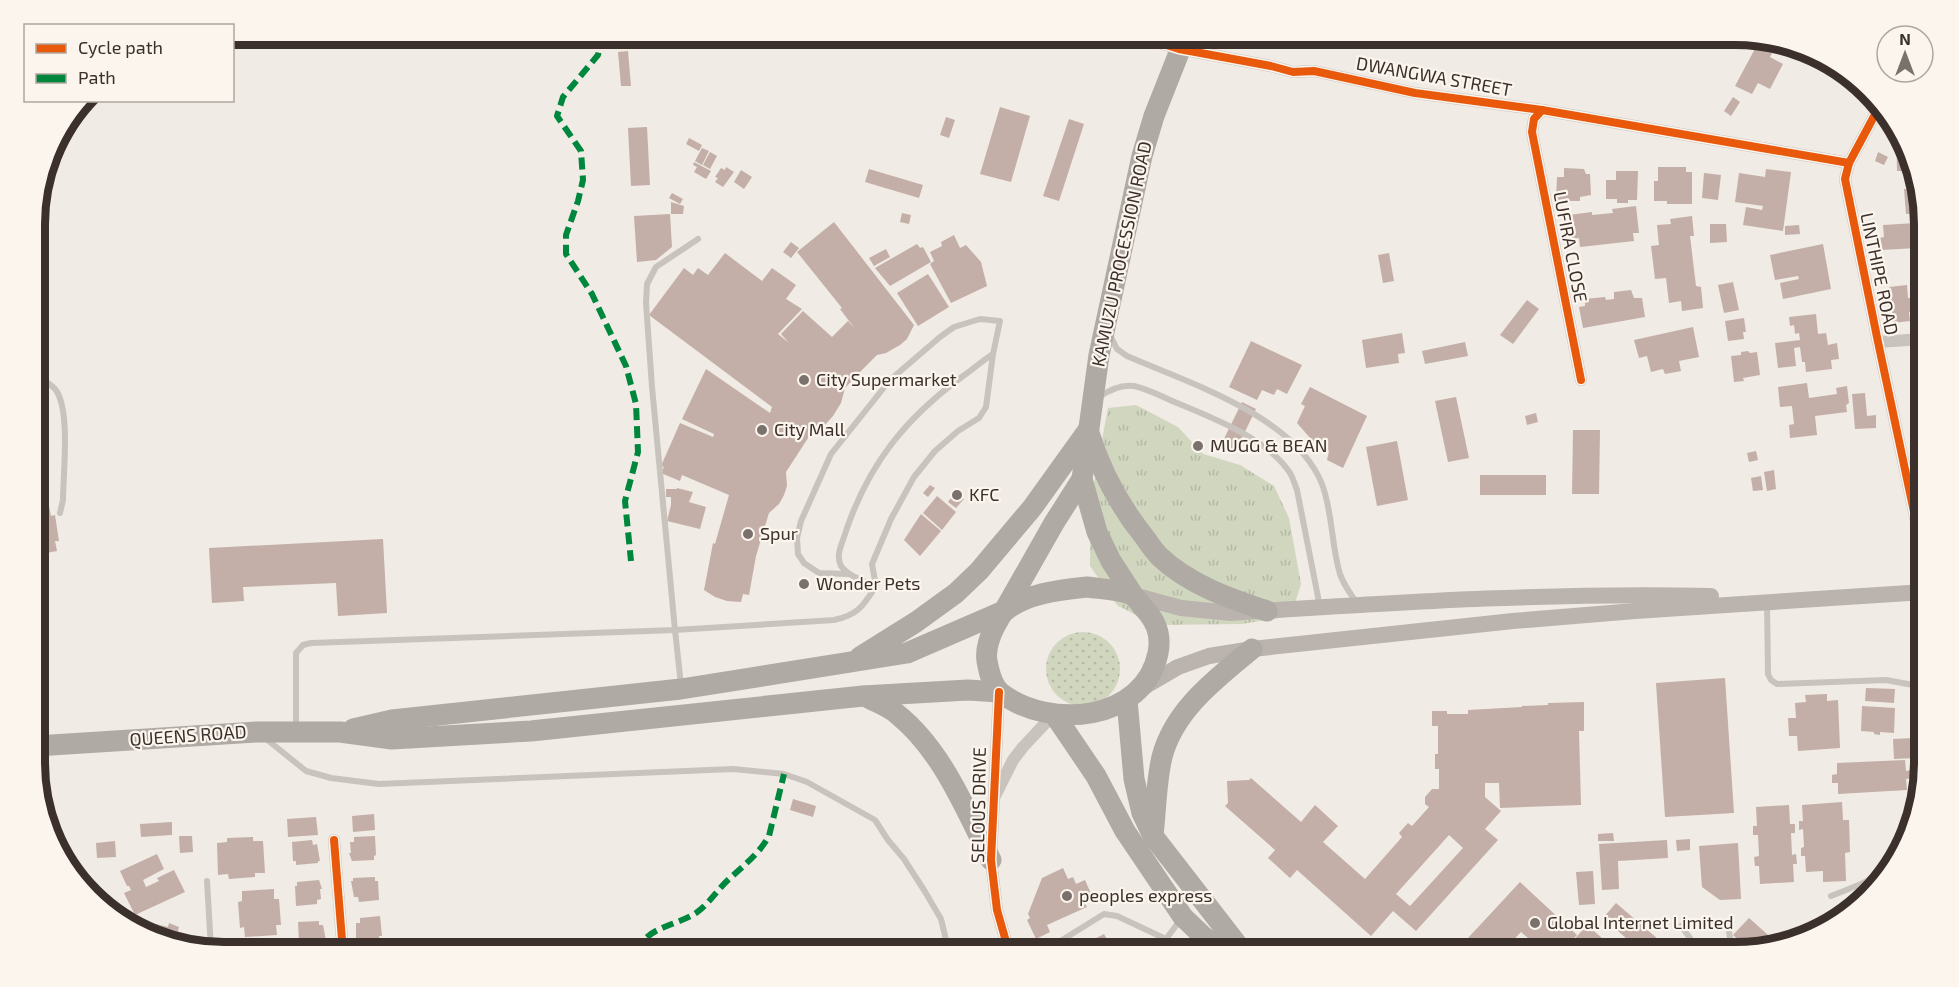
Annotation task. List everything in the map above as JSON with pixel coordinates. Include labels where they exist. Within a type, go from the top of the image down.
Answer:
[{"type":"highway","name":"KAMUZU PROCESSION ROAD","points":[[1082,479],[1090,408],[1106,319],[1142,156],[1154,116],[1182,45]]},
{"type":"highway","points":[[1088,430],[1104,474],[1140,532],[1160,557],[1187,577],[1218,594],[1267,611]]},
{"type":"highway","points":[[852,662],[916,622],[956,593],[979,571],[1032,508],[1088,430]]},
{"type":"highway","points":[[1082,479],[1097,532],[1111,561],[1133,596],[1151,615],[1158,628],[1160,643],[1156,662],[1135,694],[1134,779],[1142,813],[1153,836],[1235,942]]},
{"type":"highway","points":[[1082,479],[990,635],[987,656],[990,676],[999,692],[1019,705],[1054,714],[1089,713],[1135,694]]},
{"type":"highway","points":[[340,732],[392,720],[681,689],[907,653],[1004,611],[1029,597],[1058,590],[1087,587],[1133,596]]},
{"type":"highway","points":[[1153,836],[1162,756],[1178,721],[1198,696],[1252,649]]},
{"type":"highway","points":[[340,732],[392,739],[531,731],[863,696],[968,690],[999,692]]},
{"type":"highway","points":[[863,696],[896,712],[919,734],[939,762],[963,803],[991,860]]},
{"type":"highway","points":[[1054,714],[1096,776],[1125,831],[1183,917],[1212,942]]},
{"type":"highway","name":"QUEENS ROAD","points":[[45,745],[257,732],[340,732]]},
{"type":"main road","points":[[1135,694],[1178,667],[1209,656],[1252,649],[1513,621],[1914,593]]},
{"type":"main road","points":[[1133,596],[1203,612],[1230,613],[1358,605],[1630,594],[1814,599]]},
{"type":"street","name":"DWANGWA STREET","points":[[1194,45],[1293,72],[1314,71],[1414,93],[1538,115],[1849,163]]},
{"type":"street","name":"LINTHIPE ROAD","points":[[1875,114],[1849,163],[1845,179],[1914,512]]},
{"type":"street","name":"LUFIRA CLOSE","points":[[1538,115],[1532,132],[1581,380]]},
{"type":"street","points":[[1878,342],[1914,340]]},
{"type":"street","name":"SELOUS DRIVE","points":[[999,692],[991,860],[997,910],[1006,942]]},
{"type":"street","name":"SELOUS DRIVE","points":[[993,800],[1013,760],[1054,714]]},
{"type":"street","points":[[334,840],[343,942]]},
{"type":"lane","points":[[681,689],[651,387],[646,303],[647,284],[656,267],[698,239]]},
{"type":"lane","points":[[296,732],[296,653],[303,645],[311,643],[675,630],[834,620],[848,617],[863,606],[876,586],[872,564],[891,519],[914,477],[935,451],[958,431],[978,418],[986,407],[1000,321],[980,319],[954,327],[890,381],[831,454],[801,521],[797,538],[798,554],[804,562],[819,573],[848,574],[876,586]]},
{"type":"lane","points":[[1106,319],[1111,340],[1117,349],[1127,356],[1207,390],[1268,421],[1310,462],[1322,483],[1328,504],[1340,575],[1358,605]]},
{"type":"lane","points":[[848,574],[840,564],[838,554],[863,491],[886,449],[907,424],[939,394],[993,354]]},
{"type":"lane","points":[[45,382],[55,388],[63,404],[63,488],[60,513]]},
{"type":"lane","points":[[1090,408],[1101,396],[1114,388],[1132,386],[1183,405],[1237,430],[1266,448],[1290,474],[1297,490],[1320,608]]},
{"type":"lane","points":[[1767,602],[1768,674],[1777,684],[1886,680],[1914,685]]},
{"type":"lane","points":[[257,732],[306,771],[331,778],[379,784],[733,769],[784,774],[807,782],[875,820],[924,890],[940,919],[946,942]]},
{"type":"lane","points":[[1831,896],[1871,879]]},
{"type":"lane","points":[[207,881],[211,941]]},
{"type":"lane","points":[[1059,942],[1104,914],[1117,916],[1166,939]]},
{"type":"lane","points":[[1165,942],[1183,917]]},
{"type":"lane","points":[[1728,924],[1731,942]]},
{"type":"lane","points":[[1681,926],[1691,942]]},
{"type":"green space","points":[[1136,405],[1178,427],[1203,454],[1240,465],[1274,486],[1289,518],[1301,584],[1291,616],[1242,624],[1154,625],[1117,605],[1090,566],[1091,498],[1108,408]]},
{"type":"green space","points":[[1076,632],[1090,632],[1104,638],[1114,648],[1120,662],[1120,676],[1114,690],[1104,700],[1090,706],[1076,706],[1062,700],[1052,690],[1046,676],[1046,662],[1052,648],[1062,638]]},
{"type":"building","points":[[1756,47],[1772,53],[1770,57],[1783,64],[1770,89],[1758,83],[1752,94],[1735,86]]},
{"type":"building","points":[[628,51],[631,86],[621,86],[618,52]]},
{"type":"building","points":[[1733,97],[1740,102],[1731,116],[1724,111]]},
{"type":"building","points":[[1000,107],[1030,116],[1011,182],[980,174]]},
{"type":"building","points":[[946,117],[955,120],[949,138],[940,135]]},
{"type":"building","points":[[1069,119],[1084,124],[1059,201],[1043,196]]},
{"type":"building","points":[[647,127],[650,185],[631,186],[628,128]]},
{"type":"building","points":[[689,138],[702,145],[699,151],[686,144]]},
{"type":"building","points":[[702,148],[709,151],[702,165],[695,161]]},
{"type":"building","points":[[1896,149],[1905,171],[1897,171]]},
{"type":"building","points":[[710,152],[717,156],[710,169],[703,165]]},
{"type":"building","points":[[1878,152],[1888,157],[1884,165],[1875,161]]},
{"type":"building","points":[[694,162],[711,171],[706,179],[694,172],[697,167],[693,165]]},
{"type":"building","points":[[726,167],[734,172],[723,187],[715,182],[718,178],[715,177],[721,168],[725,170]]},
{"type":"building","points":[[1658,167],[1686,167],[1686,172],[1692,172],[1692,204],[1667,204],[1667,201],[1654,201],[1654,181],[1658,181]]},
{"type":"building","points":[[1564,168],[1584,169],[1586,174],[1590,174],[1591,195],[1580,197],[1580,201],[1556,201],[1557,177],[1564,177]]},
{"type":"building","points":[[869,169],[923,185],[919,198],[865,182]]},
{"type":"building","points":[[1766,169],[1791,172],[1783,231],[1743,225],[1746,207],[1762,210],[1763,206],[1735,202],[1739,173],[1765,177]]},
{"type":"building","points":[[741,170],[752,177],[744,189],[734,182]]},
{"type":"building","points":[[1616,171],[1638,171],[1637,200],[1617,203],[1617,199],[1606,199],[1606,180],[1616,180]]},
{"type":"building","points":[[1704,173],[1721,175],[1718,200],[1702,198]]},
{"type":"building","points":[[1904,189],[1910,189],[1913,213],[1906,214]]},
{"type":"building","points":[[672,193],[683,199],[680,204],[669,198]]},
{"type":"building","points":[[671,202],[684,206],[683,214],[671,214]]},
{"type":"building","points":[[1636,206],[1639,233],[1633,233],[1634,241],[1580,247],[1579,238],[1572,239],[1569,215],[1592,212],[1592,215],[1613,213],[1612,209]]},
{"type":"building","points":[[902,213],[911,215],[909,224],[900,222]]},
{"type":"building","points":[[670,214],[672,247],[656,260],[637,262],[634,216]]},
{"type":"building","points":[[1692,216],[1694,236],[1690,236],[1696,286],[1701,287],[1703,308],[1682,311],[1681,301],[1669,303],[1666,278],[1655,279],[1651,246],[1659,245],[1657,225],[1671,224],[1670,219]]},
{"type":"building","name":"City Mall","points":[[834,222],[914,325],[907,339],[886,353],[877,355],[861,371],[845,388],[841,403],[833,416],[823,427],[810,435],[786,472],[787,486],[784,495],[779,504],[769,513],[756,556],[749,595],[743,594],[741,602],[727,601],[704,590],[713,543],[715,544],[729,495],[682,475],[680,481],[661,473],[664,467],[661,466],[680,423],[713,437],[714,434],[682,419],[706,369],[770,413],[772,407],[649,315],[684,268],[693,275],[698,268],[708,275],[725,253],[762,281],[772,268],[796,285],[786,299],[802,309],[778,334],[789,343],[781,334],[803,311],[832,337],[848,321],[855,329],[840,309],[842,308],[797,252]]},
{"type":"building","points":[[1914,223],[1914,248],[1881,250],[1880,238],[1884,237],[1883,225]]},
{"type":"building","points":[[1710,224],[1726,224],[1727,242],[1710,243]]},
{"type":"building","points":[[1799,225],[1800,234],[1785,235],[1785,226]]},
{"type":"building","points":[[954,235],[960,248],[966,245],[981,262],[987,286],[951,303],[930,264],[934,261],[930,252],[942,246],[941,242]]},
{"type":"building","points":[[791,242],[799,248],[791,258],[783,252]]},
{"type":"building","points":[[917,244],[920,248],[923,247],[931,262],[890,286],[875,268]]},
{"type":"building","points":[[1823,244],[1831,289],[1783,299],[1780,283],[1799,279],[1798,276],[1775,280],[1770,255]]},
{"type":"building","points":[[886,249],[890,257],[874,266],[869,258]]},
{"type":"building","points":[[1389,253],[1394,281],[1383,283],[1378,255]]},
{"type":"building","points":[[928,274],[949,307],[918,326],[897,293]]},
{"type":"building","points":[[1733,282],[1739,310],[1724,313],[1718,285]]},
{"type":"building","points":[[1907,285],[1908,298],[1914,298],[1914,312],[1909,312],[1910,321],[1893,323],[1891,306],[1888,306],[1889,287]]},
{"type":"building","points":[[1631,290],[1634,298],[1642,298],[1645,317],[1583,328],[1579,307],[1585,306],[1585,299],[1605,297],[1606,300],[1614,299],[1614,292]]},
{"type":"building","points":[[1527,300],[1539,309],[1513,344],[1500,335]]},
{"type":"building","points":[[1816,314],[1818,334],[1826,333],[1828,345],[1837,343],[1839,359],[1831,360],[1832,369],[1806,372],[1800,347],[1794,348],[1796,366],[1778,368],[1775,343],[1800,340],[1799,333],[1795,334],[1794,325],[1790,326],[1789,317]]},
{"type":"building","points":[[1744,318],[1746,332],[1743,332],[1744,339],[1728,341],[1725,321]]},
{"type":"building","points":[[1693,327],[1699,357],[1679,361],[1681,371],[1665,374],[1663,369],[1651,372],[1647,356],[1639,358],[1634,340]]},
{"type":"building","points":[[1402,333],[1405,353],[1398,354],[1399,363],[1366,368],[1362,340]]},
{"type":"building","points":[[1251,341],[1302,365],[1287,394],[1277,389],[1274,395],[1262,390],[1257,400],[1229,387]]},
{"type":"building","points":[[1465,342],[1468,356],[1425,364],[1422,351]]},
{"type":"building","points":[[1741,352],[1757,352],[1760,375],[1734,382],[1731,356],[1741,355]]},
{"type":"building","points":[[1807,383],[1809,398],[1837,394],[1836,388],[1847,386],[1849,403],[1846,405],[1847,412],[1815,416],[1817,435],[1790,438],[1789,425],[1794,424],[1792,406],[1780,407],[1778,387]]},
{"type":"building","points":[[1310,387],[1367,416],[1343,468],[1327,460],[1329,451],[1311,439],[1297,423],[1305,406],[1301,404]]},
{"type":"building","points":[[1865,393],[1867,416],[1876,415],[1876,428],[1855,429],[1852,394]]},
{"type":"building","points":[[1456,397],[1469,458],[1448,462],[1435,401]]},
{"type":"building","points":[[1242,402],[1256,409],[1235,452],[1221,445]]},
{"type":"building","points":[[1536,413],[1538,422],[1527,425],[1525,416]]},
{"type":"building","points":[[1573,430],[1600,430],[1599,494],[1572,494]]},
{"type":"building","points":[[1397,441],[1408,500],[1377,506],[1366,447]]},
{"type":"building","points":[[1756,451],[1758,460],[1749,462],[1747,453]]},
{"type":"building","points":[[1774,470],[1776,489],[1767,491],[1764,472]]},
{"type":"building","points":[[1480,475],[1546,475],[1546,495],[1480,495]]},
{"type":"building","points":[[1761,476],[1763,490],[1753,491],[1751,478]]},
{"type":"building","points":[[930,485],[935,488],[928,497],[923,493]]},
{"type":"building","points":[[677,488],[693,492],[689,502],[706,507],[700,529],[667,521],[671,497],[666,497],[666,489]]},
{"type":"building","points":[[955,492],[964,499],[956,508],[948,502]]},
{"type":"building","points":[[937,496],[956,512],[942,530],[923,513]]},
{"type":"building","points":[[49,506],[51,516],[55,515],[59,541],[55,541],[57,551],[45,553],[45,507]]},
{"type":"building","points":[[921,514],[941,531],[920,556],[904,540]]},
{"type":"building","points":[[383,539],[387,613],[338,616],[336,583],[243,587],[244,601],[212,603],[209,548]]},
{"type":"building","points":[[1725,678],[1734,813],[1665,817],[1656,683]]},
{"type":"building","points":[[1866,688],[1895,689],[1894,703],[1865,701]]},
{"type":"building","points":[[1827,694],[1827,701],[1838,700],[1840,748],[1798,751],[1797,736],[1789,736],[1788,718],[1796,718],[1795,703],[1806,702],[1805,695]]},
{"type":"building","points":[[1584,702],[1584,731],[1579,731],[1581,805],[1500,808],[1499,783],[1485,783],[1485,797],[1501,811],[1485,829],[1498,840],[1416,931],[1393,911],[1371,936],[1297,870],[1290,878],[1268,858],[1275,850],[1225,806],[1228,803],[1227,781],[1251,778],[1301,822],[1315,805],[1338,826],[1323,842],[1365,879],[1402,837],[1399,833],[1408,823],[1412,826],[1429,807],[1425,804],[1425,797],[1432,789],[1439,789],[1439,769],[1435,769],[1435,754],[1438,754],[1438,726],[1432,726],[1432,711],[1468,714],[1468,710],[1548,705],[1548,703]],"holes":[[[1449,835],[1463,848],[1410,906],[1396,894]]]},
{"type":"building","points":[[1862,706],[1895,708],[1894,733],[1880,732],[1880,735],[1861,731]]},
{"type":"building","points":[[1914,738],[1914,758],[1894,759],[1893,739]]},
{"type":"building","points":[[1905,760],[1906,771],[1911,770],[1912,778],[1906,779],[1907,790],[1838,794],[1838,783],[1832,783],[1832,775],[1837,774],[1837,763]]},
{"type":"building","points":[[793,799],[816,806],[813,817],[790,810]]},
{"type":"building","points":[[1842,802],[1843,820],[1849,820],[1850,852],[1845,853],[1846,881],[1823,882],[1823,871],[1806,872],[1805,856],[1801,856],[1801,848],[1804,847],[1803,829],[1799,830],[1799,821],[1803,821],[1802,805]]},
{"type":"building","points":[[1789,805],[1790,824],[1795,824],[1795,833],[1791,833],[1792,855],[1796,854],[1797,864],[1793,864],[1794,882],[1760,884],[1759,866],[1755,866],[1754,857],[1759,856],[1758,835],[1753,835],[1753,826],[1757,826],[1756,807]]},
{"type":"building","points":[[374,814],[375,830],[353,832],[352,816]]},
{"type":"building","points":[[316,817],[318,835],[288,837],[287,819]]},
{"type":"building","points":[[172,822],[172,835],[141,837],[140,824]]},
{"type":"building","points":[[1613,833],[1614,841],[1598,841],[1598,834]]},
{"type":"building","points":[[179,836],[192,836],[193,852],[180,853]]},
{"type":"building","points":[[375,836],[374,860],[352,861],[349,853],[351,853],[350,842],[354,842],[354,837]]},
{"type":"building","points":[[253,837],[253,841],[263,841],[265,873],[255,873],[255,877],[229,879],[228,874],[218,875],[217,843],[227,842],[227,838]]},
{"type":"building","points":[[1690,839],[1690,850],[1677,851],[1676,840]]},
{"type":"building","points":[[312,840],[313,845],[317,844],[320,861],[296,865],[296,861],[293,861],[292,842]]},
{"type":"building","points":[[1667,840],[1668,858],[1618,861],[1619,889],[1602,890],[1599,844]]},
{"type":"building","points":[[115,841],[116,857],[97,858],[96,843]]},
{"type":"building","points":[[1738,843],[1741,899],[1720,900],[1702,887],[1699,846]]},
{"type":"building","points":[[157,854],[164,869],[143,880],[146,887],[159,881],[157,878],[174,870],[185,892],[135,915],[124,893],[131,890],[120,871]]},
{"type":"building","points":[[1063,868],[1068,879],[1073,877],[1076,884],[1085,880],[1092,896],[1083,900],[1087,907],[1047,925],[1050,932],[1036,939],[1027,920],[1030,918],[1028,914],[1042,878]]},
{"type":"building","points":[[1593,871],[1595,904],[1579,905],[1576,872]]},
{"type":"building","points":[[375,877],[375,881],[378,881],[379,900],[359,902],[358,897],[354,897],[351,881],[353,878]]},
{"type":"building","points":[[319,880],[322,889],[320,889],[321,899],[317,900],[317,904],[296,906],[295,886],[297,882]]},
{"type":"building","points":[[1520,882],[1577,935],[1570,942],[1532,942],[1521,932],[1512,942],[1464,942]]},
{"type":"building","points":[[274,889],[274,899],[279,899],[281,925],[276,925],[277,935],[245,937],[244,927],[240,928],[238,902],[242,901],[242,891]]},
{"type":"building","points":[[1616,903],[1661,942],[1631,942],[1603,918]]},
{"type":"building","points":[[380,916],[382,936],[379,936],[380,940],[357,942],[356,923],[360,923],[360,918]]},
{"type":"building","points":[[1749,918],[1772,938],[1740,942],[1733,935]]},
{"type":"building","points":[[319,921],[319,925],[323,925],[326,941],[299,942],[298,922]]},
{"type":"building","points":[[169,923],[179,927],[177,934],[187,938],[155,928],[156,924],[168,927]]},
{"type":"building","points":[[1587,925],[1607,942],[1572,942]]},
{"type":"building","points":[[1104,934],[1108,942],[1088,942]]},
{"type":"marked path","points":[[600,45],[598,55],[563,97],[557,116],[581,151],[583,180],[566,235],[566,254],[592,294],[626,366],[636,404],[638,452],[625,501],[631,561]]},
{"type":"marked path","points":[[643,942],[654,932],[696,913],[760,849],[769,836],[784,774]]},
{"type":"cycle path","points":[[1166,45],[1293,72],[1314,71],[1415,93],[1542,110]]},
{"type":"cycle path","points":[[1581,380],[1532,132],[1534,119],[1542,110],[1849,163]]},
{"type":"cycle path","points":[[1875,114],[1849,163],[1845,179],[1914,512]]},
{"type":"cycle path","points":[[999,692],[991,860],[997,910],[1006,942]]},
{"type":"cycle path","points":[[334,840],[342,942]]},
{"type":"place","name":"City Supermarket","points":[[804,380]]},
{"type":"place","name":"City Mall","points":[[762,430]]},
{"type":"place","name":"MUGG & BEAN","points":[[1198,446]]},
{"type":"place","name":"KFC","points":[[957,495]]},
{"type":"place","name":"Spur","points":[[748,534]]},
{"type":"place","name":"Wonder Pets","points":[[804,584]]},
{"type":"place","name":"peoples express","points":[[1067,896]]},
{"type":"place","name":"Global Internet Limited","points":[[1535,923]]}]
